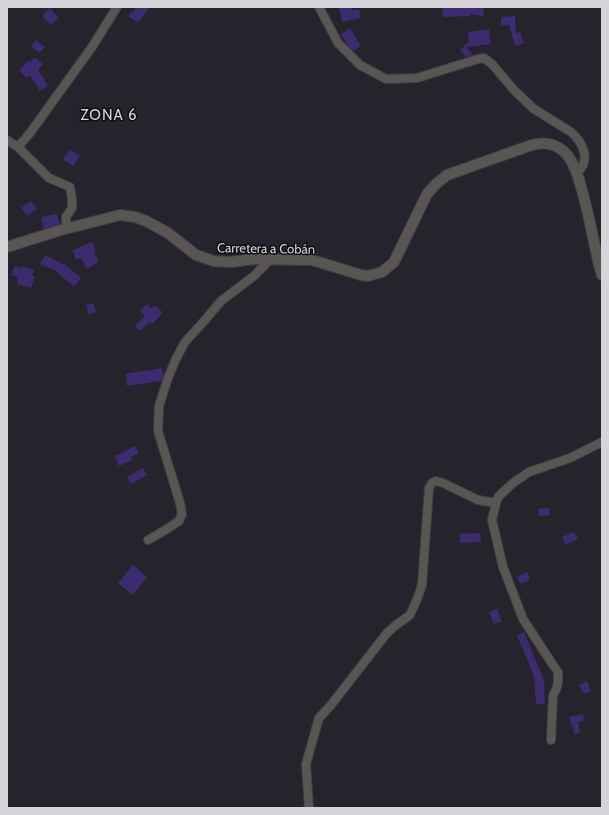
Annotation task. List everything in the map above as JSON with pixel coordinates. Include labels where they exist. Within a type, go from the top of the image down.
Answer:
[{"type":"street","points":[[18,147],[30,133],[92,47],[117,7]]},
{"type":"street","points":[[319,7],[338,42],[360,65],[386,79],[417,78],[484,58],[492,64],[514,90],[534,109],[576,136],[582,146],[585,159],[582,168],[577,172]]},
{"type":"street","points":[[7,140],[18,147],[49,178],[70,186],[72,208],[66,217],[66,229]]},
{"type":"street","name":"Carretera a Cobán","points":[[7,248],[66,229],[120,215],[135,216],[168,233],[196,255],[214,261],[231,262],[254,259],[312,260],[360,275],[368,276],[382,272],[394,262],[427,194],[447,175],[528,146],[543,143],[550,144],[563,151],[568,156],[577,172],[602,274]]},
{"type":"street","points":[[148,540],[179,522],[182,514],[158,430],[159,406],[176,359],[185,342],[222,301],[254,276],[271,259]]},
{"type":"street","points":[[551,740],[553,696],[557,687],[558,672],[523,619],[503,567],[492,520],[498,497],[529,472],[570,458],[602,442]]},
{"type":"street","points":[[309,808],[306,764],[319,718],[331,705],[387,633],[410,615],[418,597],[422,584],[429,488],[436,481],[478,500],[496,503]]},
{"type":"building","points":[[135,7],[150,7],[138,23],[128,16],[132,11],[134,12]]},
{"type":"building","points":[[339,7],[351,7],[352,10],[359,9],[361,18],[342,22]]},
{"type":"building","points":[[442,7],[484,7],[483,16],[470,14],[470,16],[443,17]]},
{"type":"building","points":[[50,8],[59,18],[51,25],[42,16]]},
{"type":"building","points":[[515,16],[516,33],[520,32],[524,43],[515,46],[509,25],[501,26],[501,17]]},
{"type":"building","points":[[350,28],[361,46],[354,51],[349,47],[341,34]]},
{"type":"building","points":[[489,29],[491,44],[466,47],[473,55],[466,57],[460,50],[469,42],[468,32]]},
{"type":"building","points":[[36,40],[45,47],[39,53],[31,46]]},
{"type":"building","points":[[34,57],[43,64],[38,69],[48,86],[40,91],[30,75],[26,78],[19,70]]},
{"type":"building","points":[[70,149],[80,156],[73,166],[63,159]]},
{"type":"building","points":[[31,201],[37,209],[27,216],[21,208]]},
{"type":"building","points":[[57,214],[60,224],[44,229],[41,217]]},
{"type":"building","points":[[92,242],[96,251],[94,252],[99,262],[86,269],[81,258],[76,260],[73,250]]},
{"type":"building","points":[[45,255],[67,266],[81,278],[74,287],[56,271],[40,264]]},
{"type":"building","points":[[15,266],[21,268],[22,266],[34,270],[32,276],[35,276],[31,288],[17,284],[18,277],[11,275]]},
{"type":"building","points":[[93,303],[96,312],[89,315],[86,305]]},
{"type":"building","points":[[147,304],[151,309],[155,305],[163,313],[152,324],[150,322],[140,331],[135,326],[145,316],[140,311]]},
{"type":"building","points":[[162,368],[163,376],[161,381],[127,386],[125,374]]},
{"type":"building","points":[[135,446],[139,453],[131,457],[132,460],[119,466],[115,456]]},
{"type":"building","points":[[143,468],[147,475],[131,484],[127,477]]},
{"type":"building","points":[[549,508],[550,515],[539,516],[538,509]]},
{"type":"building","points":[[574,532],[578,539],[565,545],[562,537]]},
{"type":"building","points":[[480,533],[481,542],[460,543],[460,534]]},
{"type":"building","points":[[133,565],[147,577],[133,595],[118,583]]},
{"type":"building","points":[[527,572],[530,580],[520,584],[517,577]]},
{"type":"building","points":[[497,609],[502,621],[494,624],[489,612]]},
{"type":"building","points":[[524,632],[544,680],[545,704],[536,704],[534,676],[517,635]]},
{"type":"building","points":[[587,681],[591,691],[584,694],[579,685]]},
{"type":"building","points":[[583,714],[584,721],[578,722],[580,733],[574,734],[569,717]]},
{"type":"district","name":"ZONA 6","points":[[109,115]]}]
